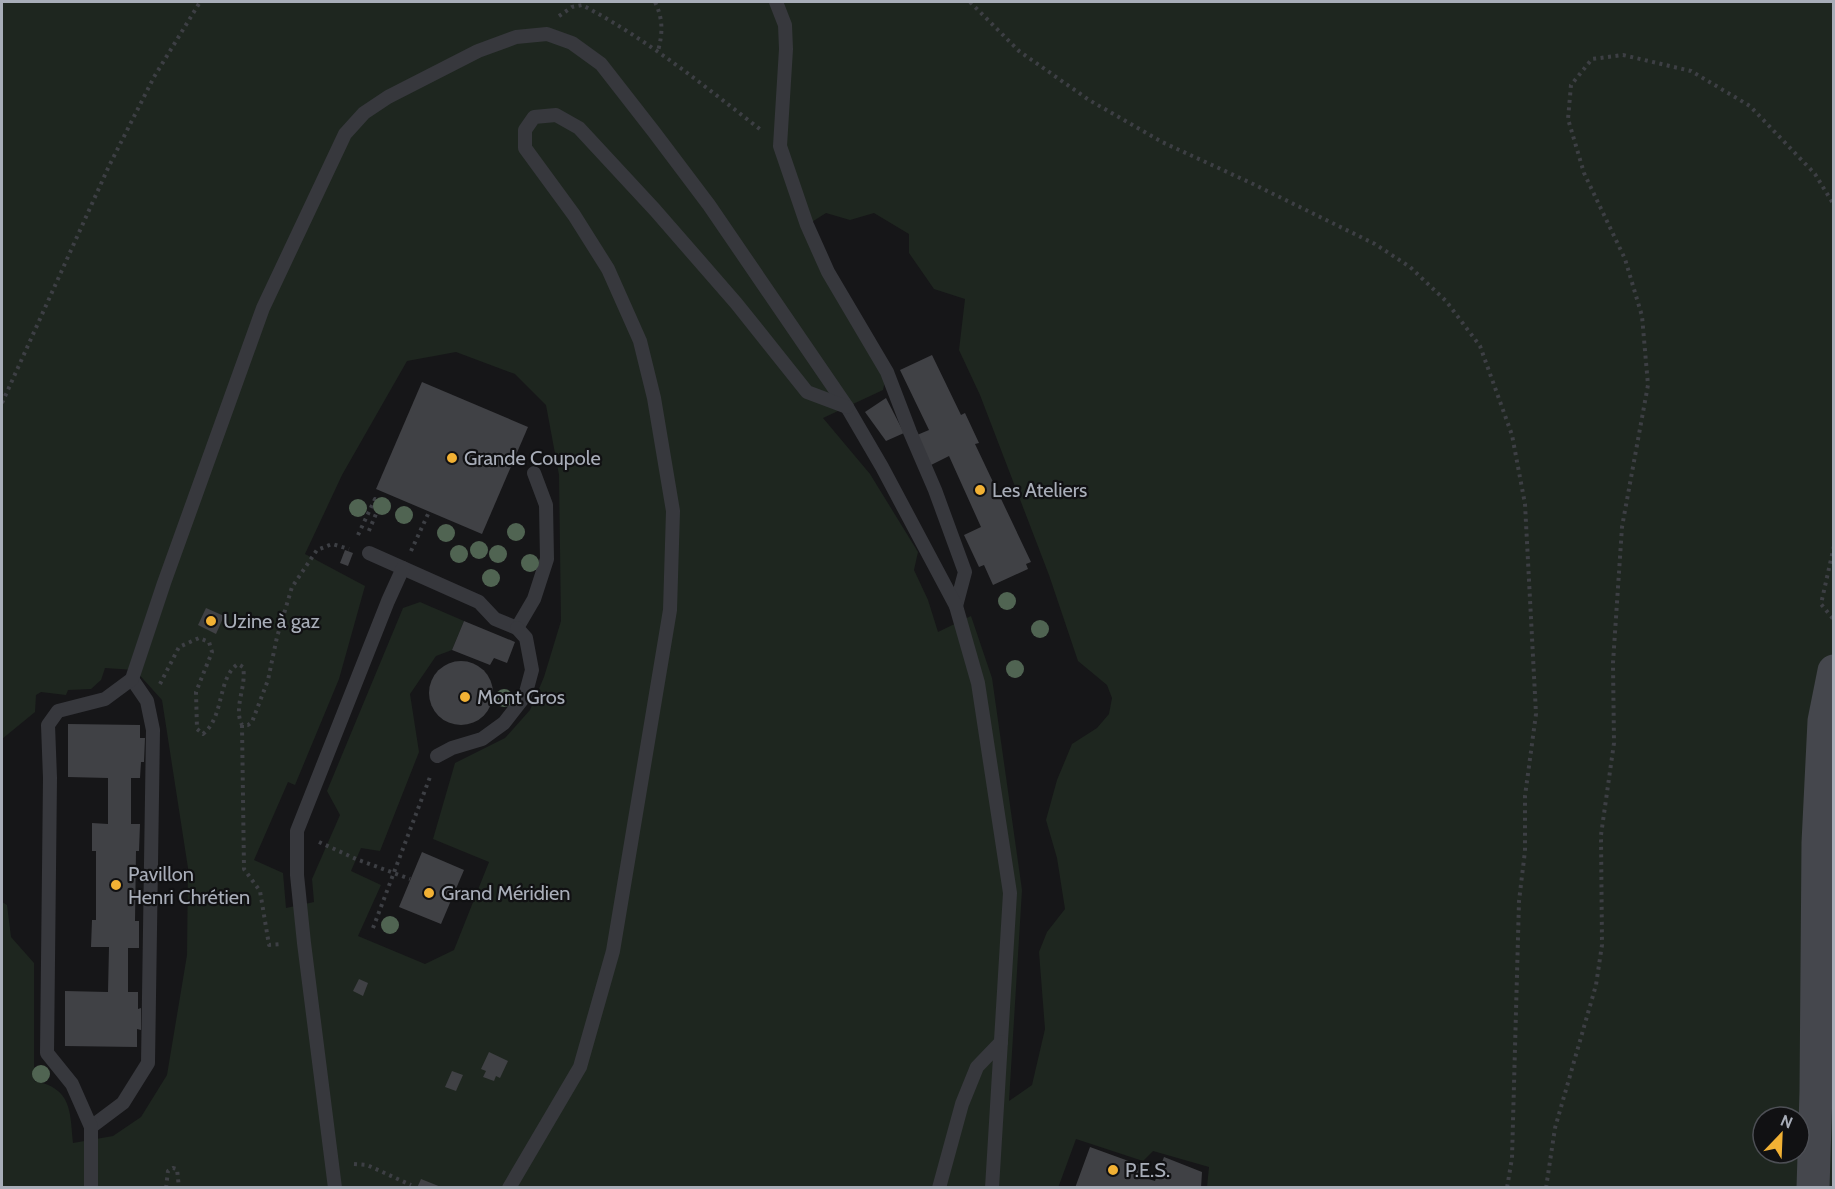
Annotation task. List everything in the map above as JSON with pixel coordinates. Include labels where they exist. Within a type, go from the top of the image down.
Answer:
[{"type":"main road","points":[[1813,1188],[1818,843],[1824,721],[1833,671]]},
{"type":"lane","points":[[776,2],[785,25],[786,49],[780,146],[807,225],[828,272],[888,372],[934,490],[965,572],[956,606]]},
{"type":"lane","points":[[91,1188],[91,1127],[72,1084],[46,1053],[50,778],[48,725],[58,711],[105,699],[132,679],[263,308],[345,134],[364,113],[388,97],[478,51],[516,37],[547,34],[572,43],[601,64],[709,205],[846,407],[882,467],[956,606],[978,683],[1010,894],[992,1188]]},
{"type":"lane","points":[[509,1188],[580,1068],[614,951],[670,610],[673,511],[654,398],[640,341],[608,269],[574,214],[525,148],[525,130],[534,117],[556,115],[579,128],[655,210],[736,303],[807,392],[846,407]]},
{"type":"lane","points":[[517,628],[534,599],[547,559],[546,505],[534,473]]},
{"type":"lane","points":[[369,553],[479,602],[495,619],[517,628],[526,638],[532,670],[525,696],[504,723],[482,739],[452,748],[437,756]]},
{"type":"lane","points":[[335,1188],[304,943],[297,875],[297,831],[403,568]]},
{"type":"lane","points":[[91,1127],[123,1103],[148,1063],[153,730],[147,701],[132,679]]},
{"type":"lane","points":[[939,1188],[962,1104],[977,1067],[1001,1042]]},
{"type":"path","points":[[2,403],[109,166],[154,77],[200,2]]},
{"type":"path","points":[[655,2],[662,18],[662,34],[658,51]]},
{"type":"path","points":[[970,2],[1019,51],[1089,100],[1162,142],[1375,244],[1401,261],[1446,301],[1480,346],[1512,435],[1525,504],[1536,714],[1525,796],[1525,851],[1519,901],[1512,1158],[1507,1188]]},
{"type":"path","points":[[547,34],[561,13],[582,5],[614,22],[658,51],[780,146]]},
{"type":"path","points":[[1546,1188],[1555,1128],[1596,985],[1602,945],[1601,835],[1614,743],[1612,663],[1622,527],[1648,385],[1642,316],[1625,259],[1584,173],[1568,119],[1571,85],[1592,59],[1623,55],[1691,71],[1750,106],[1815,174],[1833,205]]},
{"type":"path","points":[[356,540],[375,499],[381,502],[363,545],[369,553]]},
{"type":"path","points":[[422,527],[429,512]]},
{"type":"path","points":[[242,725],[252,722],[264,690],[292,587],[317,550],[332,544],[351,550]]},
{"type":"path","points":[[1833,546],[1821,604],[1833,620]]},
{"type":"path","points":[[155,693],[179,647],[200,638],[209,642],[212,652],[196,692],[197,729],[203,734],[210,728],[217,715],[226,682],[233,667],[238,664],[243,668],[245,676],[238,718],[242,725],[244,869],[260,891],[269,945],[304,943]]},
{"type":"path","points":[[373,928],[437,756]]},
{"type":"path","points":[[327,846],[410,879]]},
{"type":"path","points":[[349,1163],[367,1165],[411,1185]]},
{"type":"path","points":[[166,1188],[168,1171],[173,1168],[177,1170],[179,1188]]},
{"type":"shaded area","points":[[2,2],[1833,2],[1833,1187],[1207,1187],[1209,1167],[1153,1151],[1143,1161],[1076,1139],[1058,1188],[2,1187],[2,902],[7,905],[11,937],[34,963],[34,1081],[56,1089],[62,1095],[69,1111],[73,1143],[113,1136],[141,1117],[167,1075],[187,955],[188,868],[162,700],[135,670],[105,668],[101,680],[91,689],[68,690],[66,695],[41,692],[36,695],[35,712],[2,739]],"holes":[[[826,213],[850,220],[874,213],[909,234],[909,253],[934,289],[965,299],[959,350],[980,395],[1049,575],[1078,661],[1107,685],[1112,698],[1109,714],[1097,728],[1072,744],[1057,780],[1046,820],[1057,858],[1065,909],[1047,932],[1039,952],[1045,1029],[1032,1085],[1009,1101],[1022,890],[992,678],[971,616],[938,632],[928,600],[914,570],[918,552],[870,474],[823,418],[883,390],[887,372],[807,225]],[[456,352],[515,374],[546,405],[559,475],[561,621],[544,677],[530,710],[505,738],[455,763],[433,839],[489,862],[454,950],[425,964],[358,936],[381,885],[351,871],[361,848],[380,851],[419,752],[410,694],[436,656],[452,650],[464,621],[420,602],[403,608],[327,791],[340,815],[312,879],[314,902],[286,908],[283,873],[254,860],[288,782],[295,785],[339,679],[365,586],[305,554],[342,475],[407,361]]]},
{"type":"building","name":"Les Ateliers","points":[[932,355],[961,415],[965,413],[979,443],[975,444],[1031,562],[1026,564],[1028,569],[993,585],[984,565],[979,567],[964,535],[981,527],[949,456],[931,465],[917,435],[929,430],[900,370]]},
{"type":"building","name":"Grande Coupole","points":[[422,382],[528,427],[482,534],[376,489]]},
{"type":"building","points":[[886,398],[904,433],[886,441],[865,412]]},
{"type":"building","points":[[345,550],[353,553],[348,566],[340,563]]},
{"type":"building","name":"Uzine à gaz","points":[[206,608],[224,616],[216,634],[198,625]]},
{"type":"building","points":[[464,621],[515,642],[507,663],[494,658],[490,665],[452,650]]},
{"type":"building","points":[[461,661],[479,667],[487,675],[493,693],[487,711],[479,719],[461,725],[443,719],[435,711],[429,693],[435,675],[443,667]]},
{"type":"building","name":"Pavillon Henri Chrétien","points":[[68,724],[140,725],[140,738],[145,738],[144,762],[141,762],[140,778],[131,778],[131,824],[140,824],[139,851],[136,851],[135,921],[139,921],[139,948],[128,948],[128,992],[138,992],[138,1009],[141,1008],[141,1030],[137,1029],[137,1047],[65,1046],[65,991],[108,992],[109,947],[91,947],[92,920],[96,920],[96,851],[92,851],[92,823],[108,824],[108,778],[68,777]]},
{"type":"building","name":"Grand Méridien","points":[[422,852],[464,870],[441,924],[399,907]]},
{"type":"building","points":[[359,979],[368,983],[363,996],[353,991]]},
{"type":"building","points":[[489,1052],[508,1061],[500,1078],[496,1076],[494,1081],[483,1077],[486,1071],[481,1069]]},
{"type":"building","points":[[452,1071],[463,1075],[456,1091],[445,1087]]},
{"type":"building","name":"P.E.S.","points":[[1090,1147],[1145,1167],[1142,1177],[1155,1181],[1164,1157],[1202,1172],[1201,1188],[1075,1188]]},
{"type":"building","points":[[421,1179],[441,1187],[441,1188],[417,1188]]},
{"type":"place","name":"Grande Coupole","points":[[452,458]]},
{"type":"place","name":"Les Ateliers","points":[[980,490]]},
{"type":"place","name":"Uzine à gaz","points":[[211,621]]},
{"type":"place","name":"Mont Gros","points":[[465,697]]},
{"type":"place","name":"Pavillon Henri Chrétien","points":[[116,885]]},
{"type":"place","name":"Grand Méridien","points":[[429,893]]},
{"type":"place","name":"P.E.S.","points":[[1113,1170]]}]
